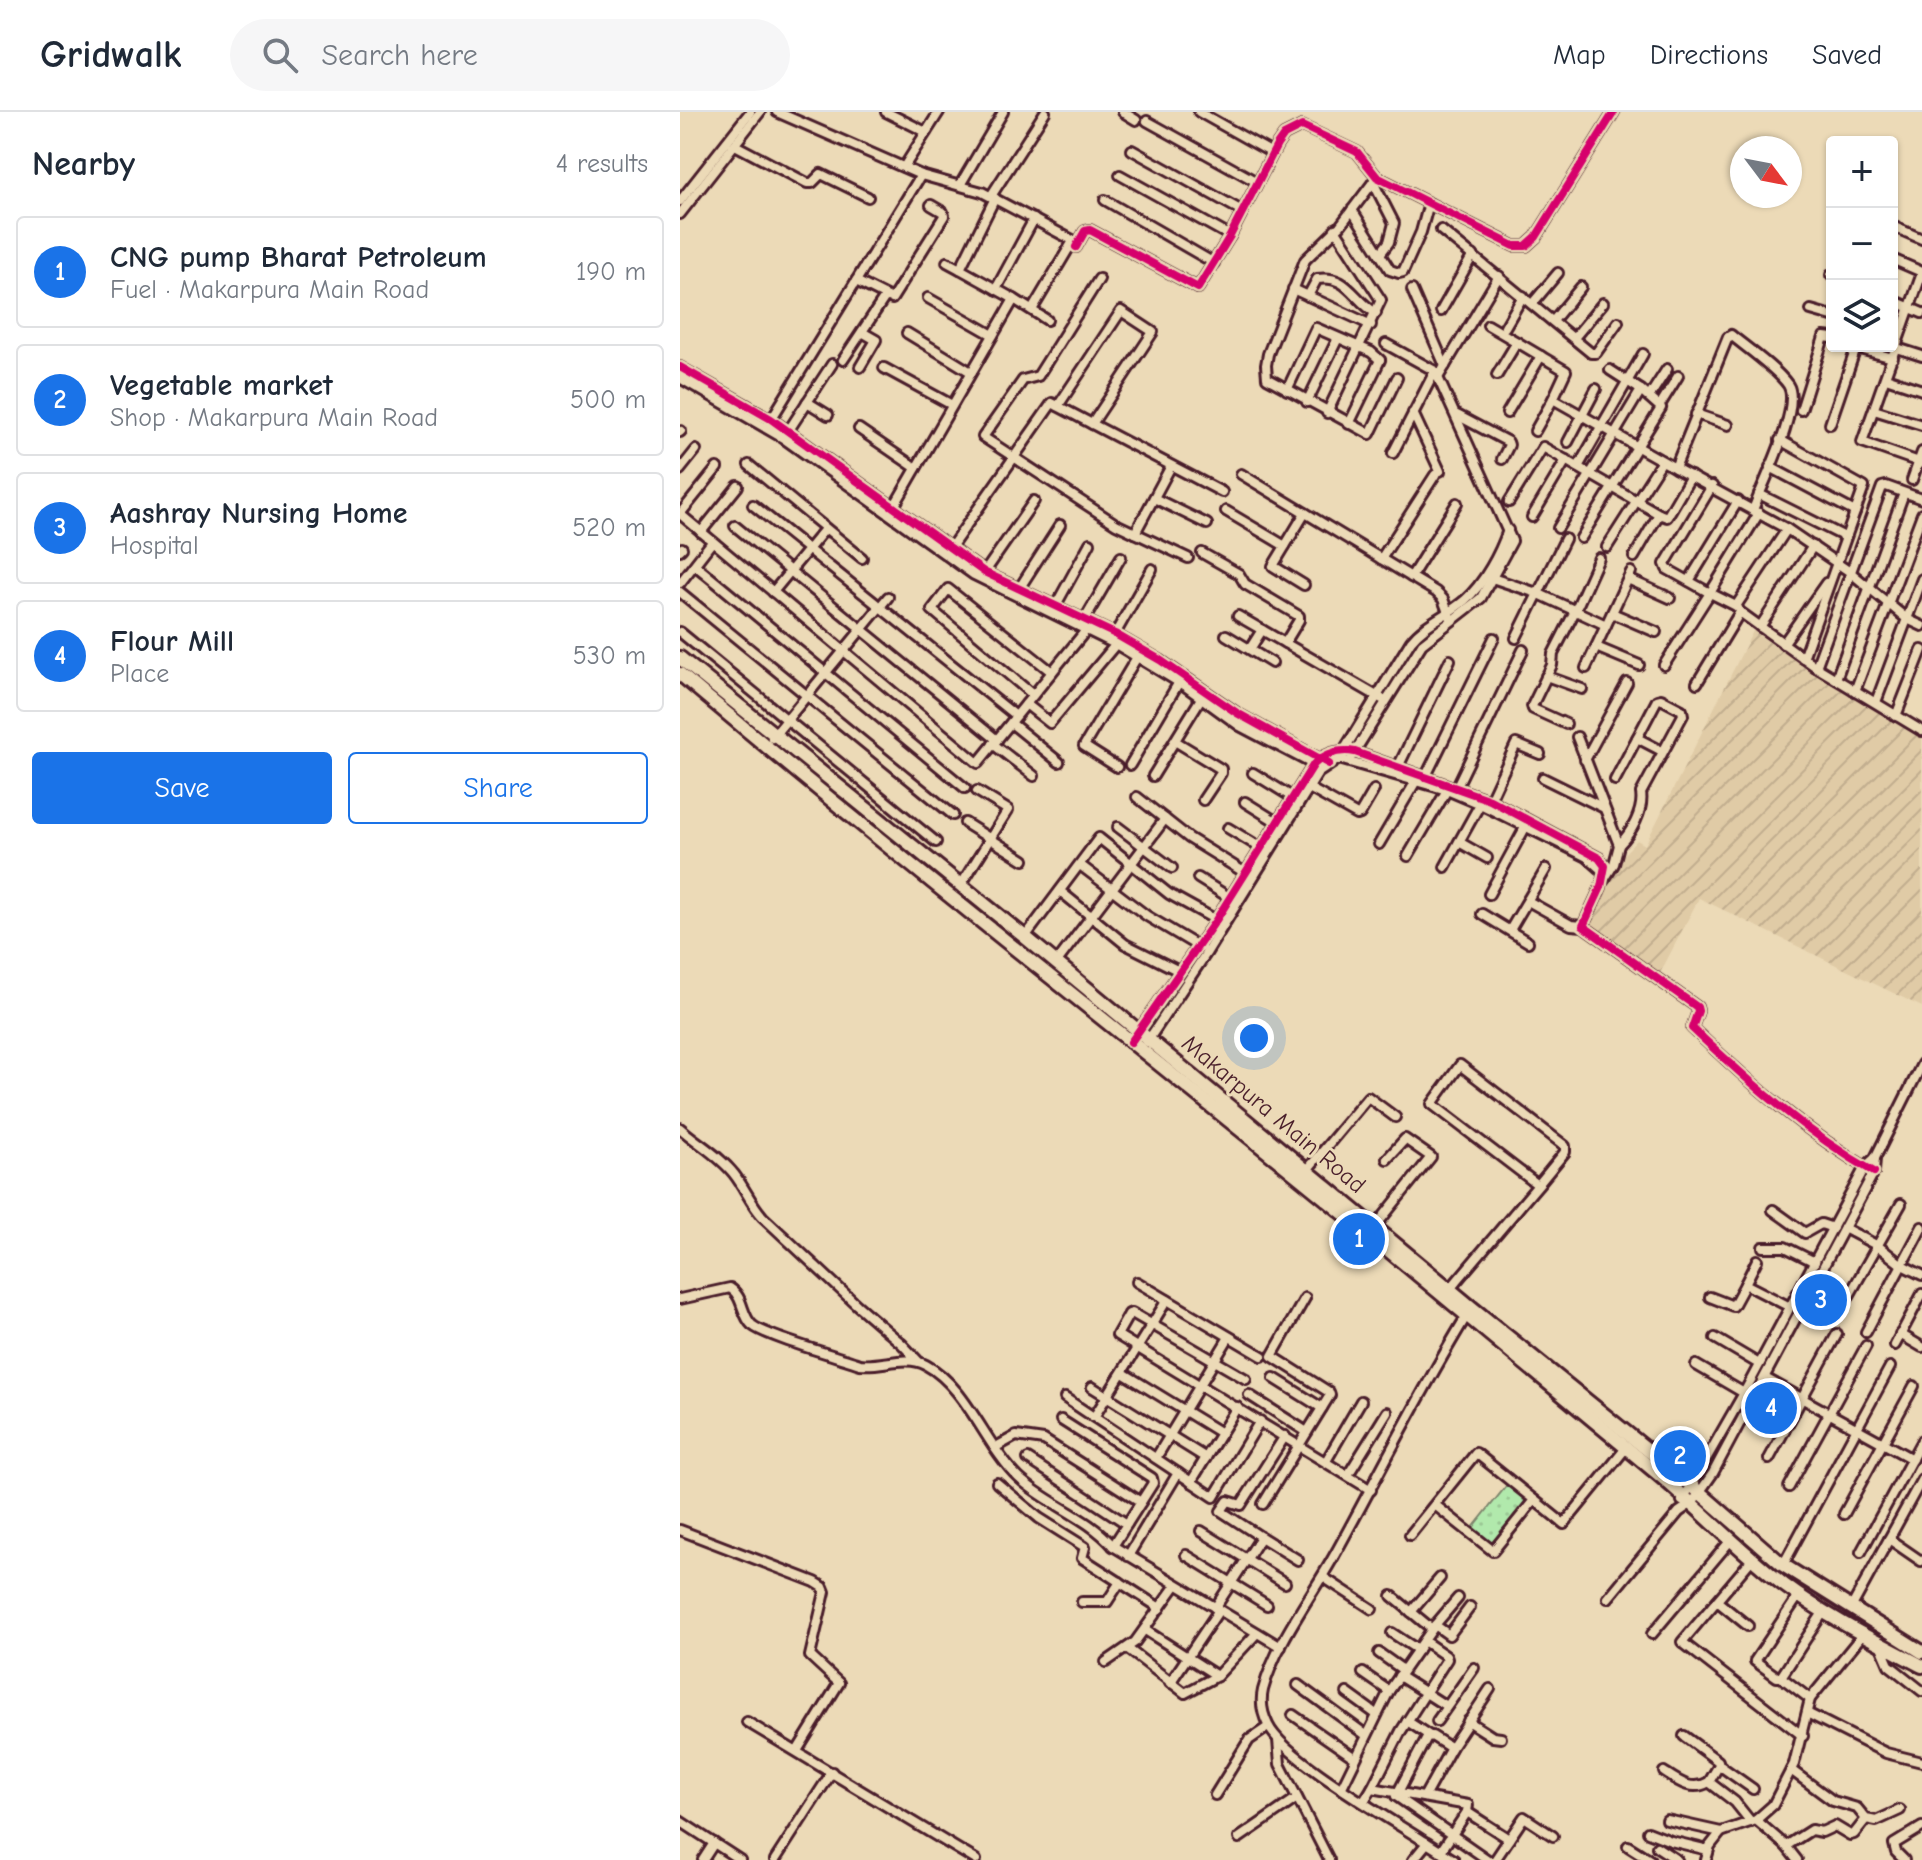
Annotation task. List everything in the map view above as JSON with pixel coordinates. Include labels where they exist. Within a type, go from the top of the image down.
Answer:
[{"type":"highway","name":"Makarpura Main Road","points":[[680,658],[770,741],[1136,1046],[1691,1494],[1783,1565],[1922,1652]]},
{"type":"highway","name":"Makarpura Main Road","points":[[680,674],[961,885],[1025,937],[1450,1289],[1469,1312],[1626,1448],[1691,1494],[1731,1540],[1799,1595],[1922,1666]]},
{"type":"street","points":[[680,201],[750,112]]},
{"type":"street","points":[[680,214],[760,112]]},
{"type":"street","points":[[777,112],[921,175],[993,197],[1076,244]]},
{"type":"street","points":[[886,112],[926,132]]},
{"type":"street","points":[[904,167],[939,112]]},
{"type":"street","points":[[960,185],[1003,112]]},
{"type":"street","points":[[960,269],[993,197],[1045,112]]},
{"type":"street","points":[[1123,112],[1136,120]]},
{"type":"street","points":[[1199,112],[1272,153]]},
{"type":"street","points":[[1375,179],[1514,246],[1526,246],[1536,237],[1614,112]]},
{"type":"street","points":[[1147,121],[1257,182]]},
{"type":"street","points":[[1032,310],[1085,231],[1090,230],[1198,288],[1230,236],[1272,153],[1284,135],[1302,126],[1357,152],[1375,179],[1394,223],[1389,242],[1380,254]]},
{"type":"street","points":[[735,145],[807,183],[812,183],[821,174],[868,197]]},
{"type":"street","points":[[1132,150],[1242,211]]},
{"type":"street","points":[[769,423],[921,175]]},
{"type":"street","points":[[1120,175],[1230,236]]},
{"type":"street","points":[[1375,179],[1352,210],[1305,260],[1266,365],[1267,378],[1367,434],[1371,433],[1397,378]]},
{"type":"street","points":[[1105,200],[1214,263]]},
{"type":"street","points":[[1352,210],[1390,270],[1395,273],[1403,272],[1421,232],[1429,203]]},
{"type":"street","points":[[856,281],[889,300],[894,297],[944,216],[943,212],[931,205]]},
{"type":"street","points":[[996,289],[1034,219]]},
{"type":"street","points":[[1327,413],[1381,299],[1335,229]]},
{"type":"street","points":[[1898,229],[1922,239]]},
{"type":"street","points":[[1441,230],[1591,353],[1596,353],[1618,322]]},
{"type":"street","points":[[1441,311],[1473,255]]},
{"type":"street","points":[[947,262],[1047,320]]},
{"type":"street","points":[[1898,262],[1922,272],[1898,338]]},
{"type":"street","points":[[1532,304],[1558,273]]},
{"type":"street","points":[[1393,453],[1413,413],[1499,276]]},
{"type":"street","points":[[1099,279],[1038,376],[1023,380],[983,435],[984,439],[1116,524],[1188,558]]},
{"type":"street","points":[[1308,296],[1317,279],[1340,280],[1361,304],[1376,313]]},
{"type":"street","points":[[1553,321],[1581,287]]},
{"type":"street","points":[[1293,289],[1371,325]]},
{"type":"street","points":[[1412,290],[1445,366]]},
{"type":"street","points":[[1505,327],[1523,296]]},
{"type":"street","points":[[843,360],[885,297]]},
{"type":"street","points":[[928,298],[993,335]]},
{"type":"street","points":[[892,510],[1014,299]]},
{"type":"street","points":[[1574,338],[1603,303]]},
{"type":"street","points":[[1898,303],[1922,313]]},
{"type":"street","points":[[1811,310],[1826,314]]},
{"type":"street","points":[[1058,406],[1121,311],[1153,333],[1092,424]]},
{"type":"street","points":[[1488,325],[1566,371],[1535,431]]},
{"type":"street","points":[[1287,390],[1316,328],[1360,347],[1380,360],[1349,424]]},
{"type":"street","points":[[860,367],[876,340],[862,332]]},
{"type":"street","points":[[907,333],[971,372]]},
{"type":"street","points":[[1664,665],[1756,512],[1759,494],[1789,418],[1792,396],[1783,379],[1731,335],[1675,468]]},
{"type":"street","points":[[1801,410],[1826,337]]},
{"type":"street","points":[[1307,402],[1338,338]]},
{"type":"street","points":[[1497,375],[1517,342]]},
{"type":"street","points":[[1342,755],[1422,644],[1489,577],[1508,530],[1437,374],[1386,344]]},
{"type":"street","points":[[1898,344],[1922,356]]},
{"type":"street","points":[[1830,424],[1853,352]]},
{"type":"street","points":[[1872,352],[1893,358]]},
{"type":"street","points":[[1894,352],[1862,442],[1921,459],[1912,480]]},
{"type":"street","points":[[1578,467],[1643,354]]},
{"type":"street","points":[[1507,413],[1541,356]]},
{"type":"street","points":[[786,435],[832,364]]},
{"type":"street","points":[[680,367],[769,423],[982,575],[1056,605],[1115,634],[1203,695],[1240,726],[1321,764]]},
{"type":"street","points":[[884,368],[952,405]]},
{"type":"street","points":[[1649,397],[1667,369]]},
{"type":"street","points":[[1610,370],[1660,405]]},
{"type":"street","points":[[1581,538],[1678,376]]},
{"type":"street","points":[[680,378],[769,423]]},
{"type":"street","points":[[1886,378],[1922,390]]},
{"type":"street","points":[[1568,442],[1596,389]]},
{"type":"street","points":[[1558,528],[1641,390]]},
{"type":"street","points":[[1553,399],[1787,529],[1850,572],[1907,619],[1922,626]]},
{"type":"street","points":[[807,402],[828,415]]},
{"type":"street","points":[[947,552],[1051,404],[1222,492]]},
{"type":"street","points":[[1874,410],[1922,425]]},
{"type":"street","points":[[1381,559],[1437,473],[1413,413]]},
{"type":"street","points":[[1456,414],[1508,442],[1502,459]]},
{"type":"street","points":[[1696,414],[1728,425]]},
{"type":"street","points":[[859,429],[916,468]]},
{"type":"street","points":[[1780,440],[1864,486],[1803,658]]},
{"type":"street","points":[[1509,502],[1541,448],[1667,517],[1691,476]]},
{"type":"street","points":[[680,470],[696,450]]},
{"type":"street","points":[[1532,517],[1566,460]]},
{"type":"street","points":[[1607,547],[1662,461]]},
{"type":"street","points":[[749,465],[862,558]]},
{"type":"street","points":[[1135,533],[1171,466]]},
{"type":"street","points":[[1770,467],[1855,512]]},
{"type":"street","points":[[717,468],[680,514],[977,763],[1087,629]]},
{"type":"street","points":[[1241,474],[1441,596],[1449,616]]},
{"type":"street","points":[[701,532],[738,486]]},
{"type":"street","points":[[1712,486],[1665,564],[1667,569],[1738,609],[1816,667],[1919,730],[1922,717]]},
{"type":"street","points":[[1816,667],[1882,487],[1922,499]]},
{"type":"street","points":[[1836,679],[1904,493]]},
{"type":"street","points":[[1759,494],[1845,537]]},
{"type":"street","points":[[1154,498],[1207,524]]},
{"type":"street","points":[[982,575],[1034,501]]},
{"type":"street","points":[[1689,581],[1738,501]]},
{"type":"street","points":[[1411,577],[1457,503]]},
{"type":"street","points":[[753,505],[1013,720],[1059,762]]},
{"type":"street","points":[[1226,511],[1285,546]]},
{"type":"street","points":[[1304,585],[1274,567],[1305,513]]},
{"type":"street","points":[[1634,557],[1659,514]]},
{"type":"street","points":[[1855,691],[1922,514]]},
{"type":"street","points":[[1018,590],[1060,525]]},
{"type":"street","points":[[735,526],[1034,776]]},
{"type":"street","points":[[773,592],[825,529]]},
{"type":"street","points":[[1697,683],[1787,529]]},
{"type":"street","points":[[1516,638],[1565,539]]},
{"type":"street","points":[[680,583],[712,542]]},
{"type":"street","points":[[1056,605],[1090,543]]},
{"type":"street","points":[[1760,627],[1813,546]]},
{"type":"street","points":[[1202,553],[1239,574],[1245,584],[1299,616],[1285,643]]},
{"type":"street","points":[[1085,619],[1121,557]]},
{"type":"street","points":[[1566,724],[1532,709],[1552,665],[1553,654],[1599,558]]},
{"type":"street","points":[[695,565],[965,788]]},
{"type":"street","points":[[1115,634],[1152,569]]},
{"type":"street","points":[[1783,644],[1832,575]]},
{"type":"street","points":[[1586,668],[1630,576],[1670,598]]},
{"type":"street","points":[[1489,577],[1537,593],[1606,625]]},
{"type":"street","points":[[1876,702],[1922,579]]},
{"type":"street","points":[[1033,695],[932,610],[948,589],[1052,672]]},
{"type":"street","points":[[1018,590],[1137,657],[1157,664],[1179,682],[1203,695]]},
{"type":"street","points":[[680,592],[953,815]]},
{"type":"street","points":[[770,741],[888,597]]},
{"type":"street","points":[[1612,613],[1656,632]]},
{"type":"street","points":[[1238,616],[1382,699]]},
{"type":"street","points":[[1352,756],[1398,662],[1419,632],[1449,616]]},
{"type":"street","points":[[1250,649],[1262,630]]},
{"type":"street","points":[[680,632],[936,842]]},
{"type":"street","points":[[1226,635],[1272,663]]},
{"type":"street","points":[[1426,776],[1494,638]]},
{"type":"street","points":[[1026,704],[1050,723],[1116,644]]},
{"type":"street","points":[[1596,647],[1639,665]]},
{"type":"street","points":[[1457,786],[1523,650]]},
{"type":"street","points":[[1896,716],[1922,650]]},
{"type":"street","points":[[1117,767],[1084,746],[1137,657]]},
{"type":"street","points":[[1398,767],[1450,660]]},
{"type":"street","points":[[1398,662],[1407,668]]},
{"type":"street","points":[[1546,676],[1582,689]]},
{"type":"street","points":[[1130,765],[1179,682]]},
{"type":"street","points":[[1585,760],[1627,683]]},
{"type":"street","points":[[1153,776],[1203,695]]},
{"type":"street","points":[[1583,926],[1604,876],[1614,864],[1619,845],[1626,838],[1643,805],[1641,793],[1683,712],[1661,699],[1657,700],[1615,780]]},
{"type":"street","points":[[1577,737],[1619,845]]},
{"type":"street","points":[[1637,738],[1662,751]]},
{"type":"street","points":[[1175,741],[1221,769],[1203,800]]},
{"type":"street","points":[[1490,800],[1516,744],[1540,754]]},
{"type":"street","points":[[1144,1035],[1198,946],[1230,898],[1249,876],[1261,848],[1292,797],[1321,764],[1342,755],[1398,767],[1490,800],[1527,824]]},
{"type":"street","points":[[1352,756],[1447,790],[1595,855],[1602,861],[1604,876]]},
{"type":"street","points":[[1136,1046],[1207,952],[1249,876],[1309,788],[1321,764]]},
{"type":"street","points":[[1253,773],[1292,797]]},
{"type":"street","points":[[1543,778],[1604,808]]},
{"type":"street","points":[[1379,844],[1416,781]]},
{"type":"street","points":[[1309,788],[1357,815],[1374,790]]},
{"type":"street","points":[[1408,856],[1447,790]]},
{"type":"street","points":[[961,885],[1008,810],[977,791]]},
{"type":"street","points":[[1137,797],[1201,846],[1249,876]]},
{"type":"street","points":[[1245,802],[1277,822]]},
{"type":"street","points":[[1445,867],[1480,804]]},
{"type":"street","points":[[1056,963],[1165,819]]},
{"type":"street","points":[[965,823],[1024,860]]},
{"type":"street","points":[[1489,894],[1527,824]]},
{"type":"street","points":[[1118,827],[1172,868]]},
{"type":"street","points":[[1228,828],[1261,848]]},
{"type":"street","points":[[1025,937],[1099,838],[1169,894],[1216,920]]},
{"type":"street","points":[[1459,842],[1487,858]]},
{"type":"street","points":[[1080,865],[1147,916],[1207,952]]},
{"type":"street","points":[[1510,930],[1546,869]]},
{"type":"street","points":[[1198,878],[1230,898]]},
{"type":"street","points":[[1060,891],[1125,944],[1181,972]]},
{"type":"street","points":[[1528,901],[1571,925],[1583,926],[1697,1007],[1692,1028],[1701,1037],[1790,1116],[1874,1172]]},
{"type":"street","points":[[1482,914],[1528,942]]},
{"type":"street","points":[[1691,1494],[1865,1167],[1875,1158],[1918,1083],[1922,1064]]},
{"type":"street","points":[[1450,1289],[1538,1185],[1565,1152],[1565,1146],[1460,1065],[1432,1104],[1538,1185]]},
{"type":"street","points":[[1307,1170],[1368,1097],[1395,1117]]},
{"type":"street","points":[[680,1128],[722,1161],[763,1217],[918,1362],[941,1376],[1019,1478],[1128,1556],[1281,1647]]},
{"type":"street","points":[[1375,1227],[1431,1157],[1405,1139],[1387,1159]]},
{"type":"street","points":[[1608,1598],[1679,1512],[1765,1378],[1874,1172],[1875,1158]]},
{"type":"street","points":[[1842,1308],[1901,1204]]},
{"type":"street","points":[[1773,1210],[1805,1233],[1821,1224],[1833,1228]]},
{"type":"street","points":[[1866,1332],[1922,1227]]},
{"type":"street","points":[[1844,1228],[1922,1275]]},
{"type":"street","points":[[1763,1247],[1785,1247],[1815,1262]]},
{"type":"street","points":[[1710,1297],[1733,1306],[1757,1260]]},
{"type":"street","points":[[1137,1282],[1262,1356]]},
{"type":"street","points":[[1745,1284],[1790,1307]]},
{"type":"street","points":[[680,1299],[730,1288],[738,1294],[748,1320],[765,1331],[860,1364],[918,1362]]},
{"type":"street","points":[[1895,1345],[1919,1306],[1922,1294]]},
{"type":"street","points":[[1263,1504],[1330,1395],[1272,1356],[1305,1298]]},
{"type":"street","points":[[1094,1417],[1167,1300]]},
{"type":"street","points":[[1454,1860],[1342,1787],[1278,1740],[1268,1727],[1261,1702],[1281,1647],[1469,1312]]},
{"type":"street","points":[[1246,1379],[1129,1314],[1117,1336],[1371,1490]]},
{"type":"street","points":[[1779,1327],[1789,1333]]},
{"type":"street","points":[[1769,1459],[1837,1334]]},
{"type":"street","points":[[1900,1334],[1922,1347]]},
{"type":"street","points":[[1156,1458],[1229,1337]]},
{"type":"street","points":[[1715,1338],[1759,1364]]},
{"type":"street","points":[[1789,1487],[1866,1346]]},
{"type":"street","points":[[1696,1365],[1744,1393]]},
{"type":"street","points":[[1783,1565],[1890,1367]]},
{"type":"street","points":[[1123,1373],[1221,1433]]},
{"type":"street","points":[[1274,1378],[1322,1408]]},
{"type":"street","points":[[1765,1378],[1912,1459]]},
{"type":"street","points":[[1844,1514],[1914,1386]]},
{"type":"street","points":[[1092,1387],[1206,1458]]},
{"type":"street","points":[[1249,1395],[1307,1432]]},
{"type":"street","points":[[1065,1398],[1214,1497],[1260,1421]]},
{"type":"street","points":[[1326,1461],[1361,1401]]},
{"type":"street","points":[[1191,1482],[1237,1407]]},
{"type":"street","points":[[1348,1475],[1387,1412]]},
{"type":"street","points":[[1061,1420],[1152,1478],[1153,1483],[1113,1546]]},
{"type":"street","points":[[996,1447],[1016,1436],[1044,1440],[1141,1502]]},
{"type":"street","points":[[1285,1436],[1241,1505],[1228,1501],[1221,1511],[1298,1560]]},
{"type":"street","points":[[1861,1552],[1922,1440]]},
{"type":"street","points":[[1410,1535],[1476,1453],[1564,1524],[1626,1448]]},
{"type":"street","points":[[1028,1459],[1127,1524]]},
{"type":"street","points":[[1128,1556],[1178,1473]]},
{"type":"street","points":[[1851,1608],[1922,1479]]},
{"type":"street","points":[[997,1483],[1039,1518],[1085,1547],[1082,1558],[1160,1608]]},
{"type":"street","points":[[1435,1505],[1493,1551],[1534,1500]]},
{"type":"street","points":[[680,1530],[823,1587],[825,1592],[810,1656],[839,1683],[797,1751]]},
{"type":"street","points":[[1201,1531],[1285,1583]]},
{"type":"street","points":[[1170,1683],[1261,1537]]},
{"type":"street","points":[[1889,1539],[1922,1561]]},
{"type":"street","points":[[1652,1634],[1731,1540]]},
{"type":"street","points":[[1186,1555],[1267,1605]]},
{"type":"street","points":[[1753,1558],[1682,1643],[1803,1736]]},
{"type":"street","points":[[1323,1577],[1372,1609]]},
{"type":"street","points":[[1411,1612],[1440,1578]]},
{"type":"street","points":[[1082,1602],[1107,1602],[1120,1582]]},
{"type":"street","points":[[1106,1662],[1128,1649],[1176,1585]]},
{"type":"street","points":[[1799,1595],[1755,1661],[1810,1699]]},
{"type":"street","points":[[1392,1596],[1411,1612],[1449,1635],[1470,1607]]},
{"type":"street","points":[[1342,1787],[1389,1691],[1458,1598]]},
{"type":"street","points":[[1717,1601],[1748,1626]]},
{"type":"street","points":[[1781,1677],[1824,1611]]},
{"type":"street","points":[[1145,1630],[1217,1676]]},
{"type":"street","points":[[1128,1649],[1185,1693],[1217,1676],[1257,1633]]},
{"type":"street","points":[[1392,1633],[1418,1650]]},
{"type":"street","points":[[1667,1820],[1721,1832],[1754,1821],[1773,1805],[1791,1770],[1803,1736],[1810,1699],[1863,1634]]},
{"type":"street","points":[[1364,1801],[1407,1721],[1448,1657],[1424,1641]]},
{"type":"street","points":[[1880,1644],[1889,1665],[1922,1691]]},
{"type":"street","points":[[1379,1653],[1425,1693],[1446,1706]]},
{"type":"street","points":[[1437,1721],[1474,1668]]},
{"type":"street","points":[[1363,1673],[1389,1691]]},
{"type":"street","points":[[1298,1685],[1366,1735]]},
{"type":"street","points":[[1424,1797],[1451,1748],[1490,1689]]},
{"type":"street","points":[[1347,1693],[1376,1714]]},
{"type":"street","points":[[1807,1713],[1886,1753],[1922,1762]]},
{"type":"street","points":[[1293,1715],[1355,1758]]},
{"type":"street","points":[[1407,1721],[1451,1748]]},
{"type":"street","points":[[1468,1721],[1493,1737],[1501,1738]]},
{"type":"street","points":[[747,1722],[976,1860]]},
{"type":"street","points":[[1215,1795],[1249,1740],[1268,1727]]},
{"type":"street","points":[[1430,1736],[1396,1792],[1398,1800],[1488,1860]]},
{"type":"street","points":[[1684,1736],[1753,1789]]},
{"type":"street","points":[[1278,1740],[1280,1764],[1329,1860]]},
{"type":"street","points":[[1664,1772],[1689,1786],[1698,1787],[1709,1782],[1719,1765]]},
{"type":"street","points":[[1791,1770],[1833,1801],[1857,1808],[1866,1819],[1876,1821],[1900,1810]]},
{"type":"street","points":[[775,1860],[832,1772]]},
{"type":"street","points":[[1709,1782],[1786,1846],[1797,1860]]},
{"type":"street","points":[[1372,1788],[1468,1805],[1467,1812],[1441,1851]]},
{"type":"street","points":[[1239,1838],[1297,1798]]},
{"type":"street","points":[[1467,1812],[1509,1839]]},
{"type":"street","points":[[1495,1860],[1524,1817],[1553,1836]]},
{"type":"street","points":[[1786,1846],[1811,1830],[1822,1832],[1837,1826],[1846,1834],[1854,1834],[1866,1819]]},
{"type":"street","points":[[680,1821],[740,1860]]},
{"type":"street","points":[[1903,1860],[1894,1844],[1922,1827]]},
{"type":"street","points":[[1648,1832],[1708,1850]]},
{"type":"street","points":[[1706,1860],[1708,1850],[1721,1832]]},
{"type":"street","points":[[703,1860],[714,1843]]},
{"type":"street","points":[[1413,1860],[1427,1843]]},
{"type":"street","points":[[1628,1846],[1650,1860]]},
{"type":"street","points":[[1657,1847],[1677,1860]]},
{"type":"shaded area","points":[[1753,631],[1829,683],[1922,735],[1922,1007],[1699,898],[1657,979],[1585,927],[1586,919],[1625,853],[1637,840],[1645,845]]},
{"type":"shaded area","points":[[1646,1441],[1707,1441],[1684,1471]]},
{"type":"green space","points":[[1507,1485],[1528,1502],[1493,1546],[1472,1529]]},
{"type":"cycle path","points":[[1076,247],[1085,231],[1090,230],[1198,288],[1230,236],[1277,145],[1284,135],[1302,126],[1357,152],[1377,177],[1514,246],[1526,246],[1536,237],[1614,112]]},
{"type":"cycle path","points":[[680,367],[771,419],[984,572],[1115,634],[1160,660],[1237,713],[1329,764]]},
{"type":"cycle path","points":[[1131,1042],[1216,920],[1314,764],[1333,753],[1355,752],[1490,800],[1599,858],[1605,866],[1601,887],[1583,926],[1697,1007],[1692,1028],[1713,1048],[1801,1123],[1874,1172]]},
{"type":"place","name":"CNG pump Bharat Petroleum","points":[[1359,1239]]},
{"type":"place","name":"Aashray Nursing Home","points":[[1821,1300]]},
{"type":"place","name":"Flour Mill","points":[[1771,1408]]},
{"type":"place","name":"Vegetable market","points":[[1680,1456]]}]
